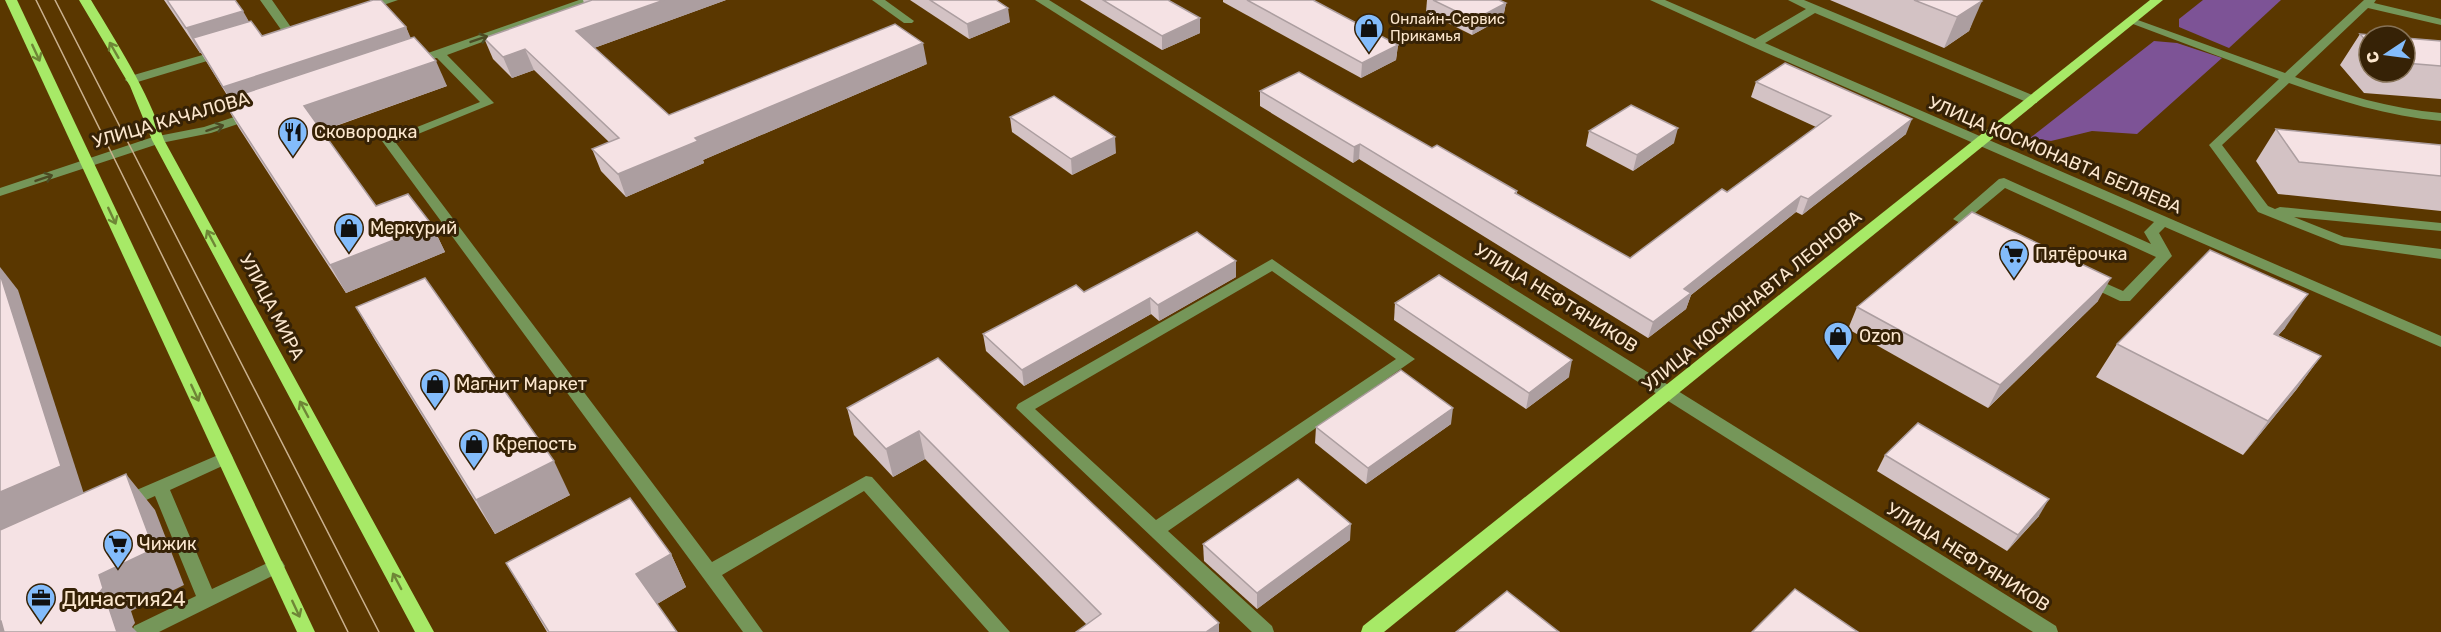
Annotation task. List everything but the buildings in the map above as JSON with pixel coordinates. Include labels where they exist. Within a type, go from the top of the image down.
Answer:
[{"type":"main road","points":[[11,0],[306,632]]},
{"type":"main road","name":"УЛИЦА МИРА","points":[[86,0],[131,80],[153,124],[158,140],[425,632]]},
{"type":"main road","name":"УЛИЦА КОСМОНАВТА ЛЕОНОВА","points":[[1381,629],[1670,392],[2157,0]]},
{"type":"street","points":[[266,0],[294,31],[267,39]]},
{"type":"street","points":[[350,13],[392,0]]},
{"type":"street","points":[[417,61],[565,4],[590,0]]},
{"type":"street","points":[[878,0],[908,21]]},
{"type":"street","name":"УЛИЦА НЕФТЯНИКОВ","points":[[1041,0],[1670,392],[2049,632]]},
{"type":"street","name":"УЛИЦА КОСМОНАВТА БЕЛЯЕВА","points":[[1656,0],[2441,342]]},
{"type":"street","points":[[1794,0],[2033,100]]},
{"type":"street","points":[[2441,22],[2367,2],[2215,145],[2263,209],[2341,241],[2441,254]]},
{"type":"street","points":[[1755,44],[1814,9]]},
{"type":"street","points":[[2131,21],[2351,101],[2408,114],[2441,117]]},
{"type":"street","points":[[131,80],[235,49]]},
{"type":"street","points":[[439,53],[488,103],[388,141],[753,632]]},
{"type":"street","name":"УЛИЦА КАЧАЛОВА","points":[[0,192],[158,140],[207,130],[262,112]]},
{"type":"street","points":[[1992,234],[1960,219],[2004,182],[2165,256]]},
{"type":"street","points":[[2263,209],[2441,227]]},
{"type":"street","points":[[2163,222],[2151,232],[2165,256]]},
{"type":"street","points":[[2074,274],[2125,298],[2165,256]]},
{"type":"street","points":[[1155,530],[1407,359],[1272,264],[1024,408],[1155,530],[1265,632]]},
{"type":"street","points":[[107,510],[225,458]]},
{"type":"street","points":[[709,573],[866,482],[1001,632]]},
{"type":"street","points":[[160,487],[207,600]]},
{"type":"street","points":[[141,632],[276,566]]},
{"type":"shaded area","points":[[2203,0],[2281,0],[2229,48],[2179,27],[2179,19]]},
{"type":"shaded area","points":[[2154,41],[2177,43],[2222,58],[2137,134],[2092,131],[2051,141],[2030,138]]},
{"type":"tram line","points":[[36,0],[348,632]]},
{"type":"tram line","points":[[55,0],[379,632]]},
{"type":"place","name":"Онлайн-Сервис Прикамья","points":[[1369,54]]},
{"type":"place","name":"Сковородка","points":[[293,158]]},
{"type":"place","name":"Меркурий","points":[[349,254]]},
{"type":"place","name":"Пятёрочка","points":[[2014,280]]},
{"type":"place","name":"Ozon","points":[[1838,362]]},
{"type":"place","name":"Магнит Маркет","points":[[435,410]]},
{"type":"place","name":"Крепость","points":[[474,470]]},
{"type":"place","name":"Чижик","points":[[118,570]]},
{"type":"place","name":"Династия24","points":[[41,624]]}]
